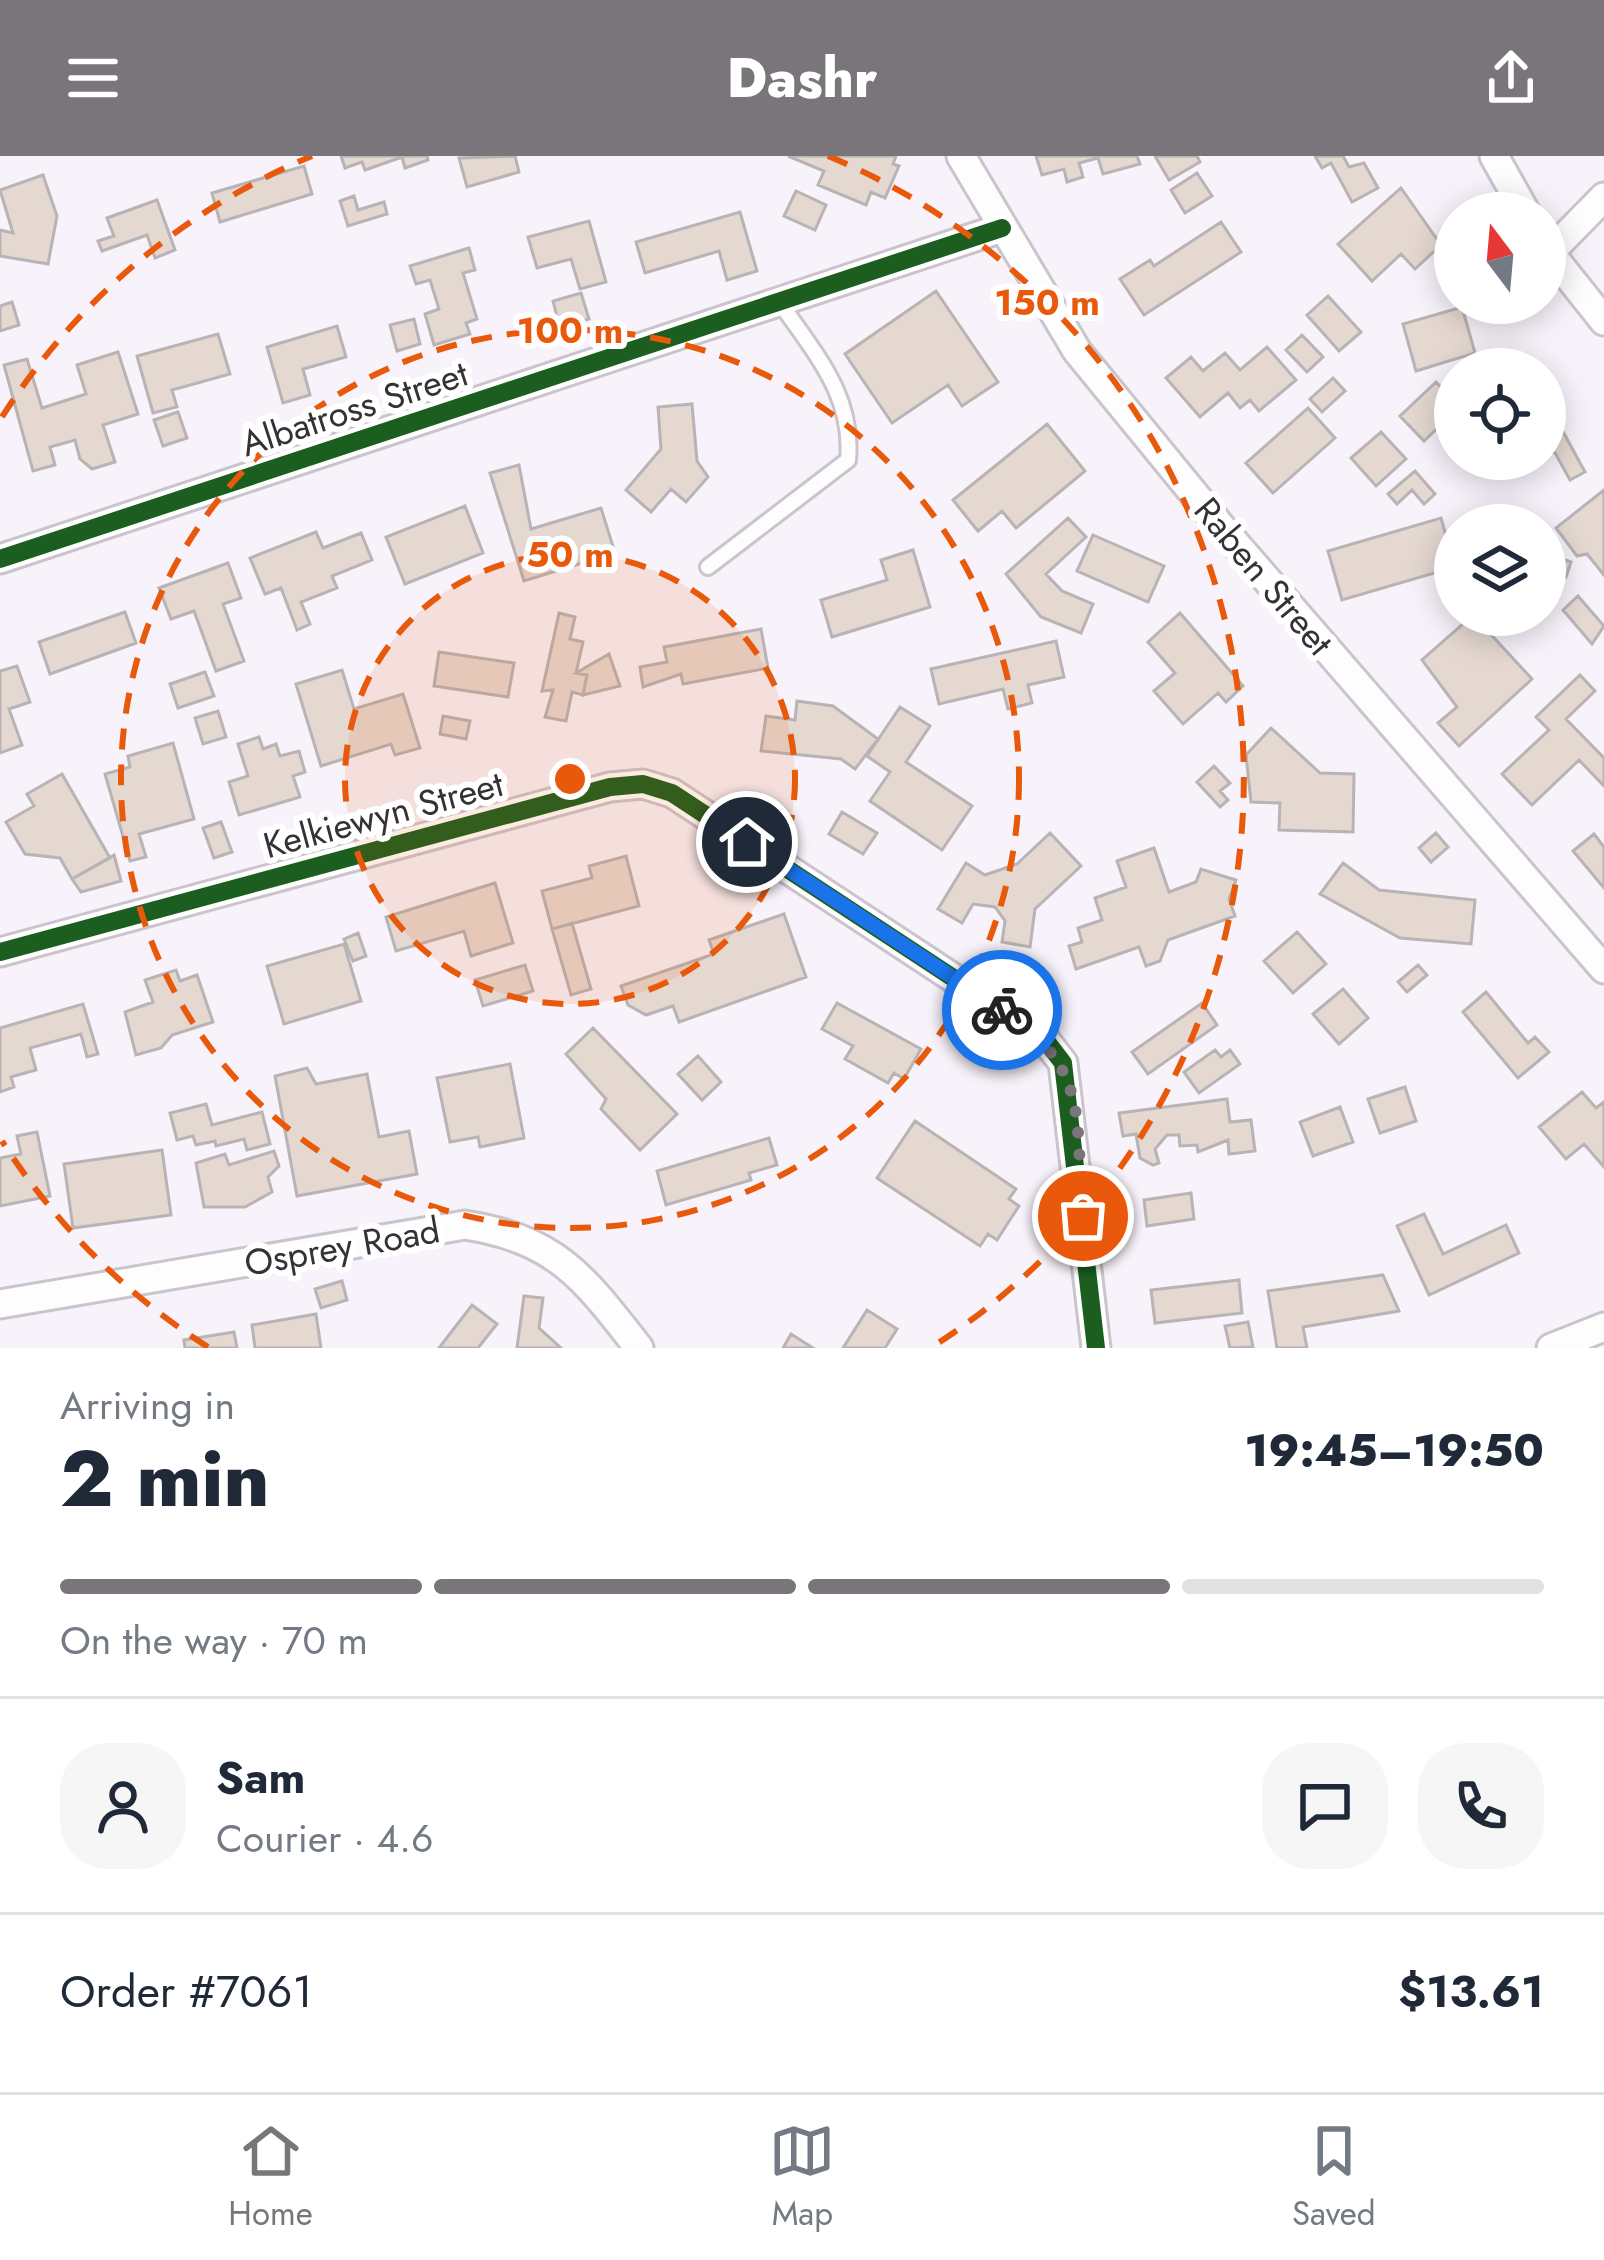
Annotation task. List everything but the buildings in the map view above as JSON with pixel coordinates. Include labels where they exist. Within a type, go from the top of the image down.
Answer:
[{"type":"street","name":"Raben Street","points":[[961,156],[1092,368],[1222,528],[1604,970]]},
{"type":"street","points":[[1494,156],[1514,192]]},
{"type":"street","points":[[1566,232],[1604,197]]},
{"type":"street","name":"Albatross Street","points":[[0,559],[1002,228]]},
{"type":"street","points":[[1566,274],[1604,321]]},
{"type":"street","name":"Kelkiewyn Street","points":[[0,952],[610,787],[643,784],[673,793],[1043,1037],[1064,1063],[1096,1348]]},
{"type":"street","name":"Osprey Road","points":[[0,1304],[465,1225],[500,1231],[565,1260],[639,1348]]},
{"type":"street","points":[[1551,1348],[1604,1327]]},
{"type":"lane","points":[[708,567],[848,460],[851,427],[840,389],[781,304]]},
{"type":"cycle path","points":[[0,559],[1002,228]]},
{"type":"cycle path","points":[[0,952],[610,787],[643,784],[672,793],[1043,1037],[1063,1063],[1096,1348]]},
{"type":"way so far","points":[[1002,1010],[1043,1037],[1064,1063],[1083,1216]]},
{"type":"route","points":[[747,842],[1002,1010]]}]
